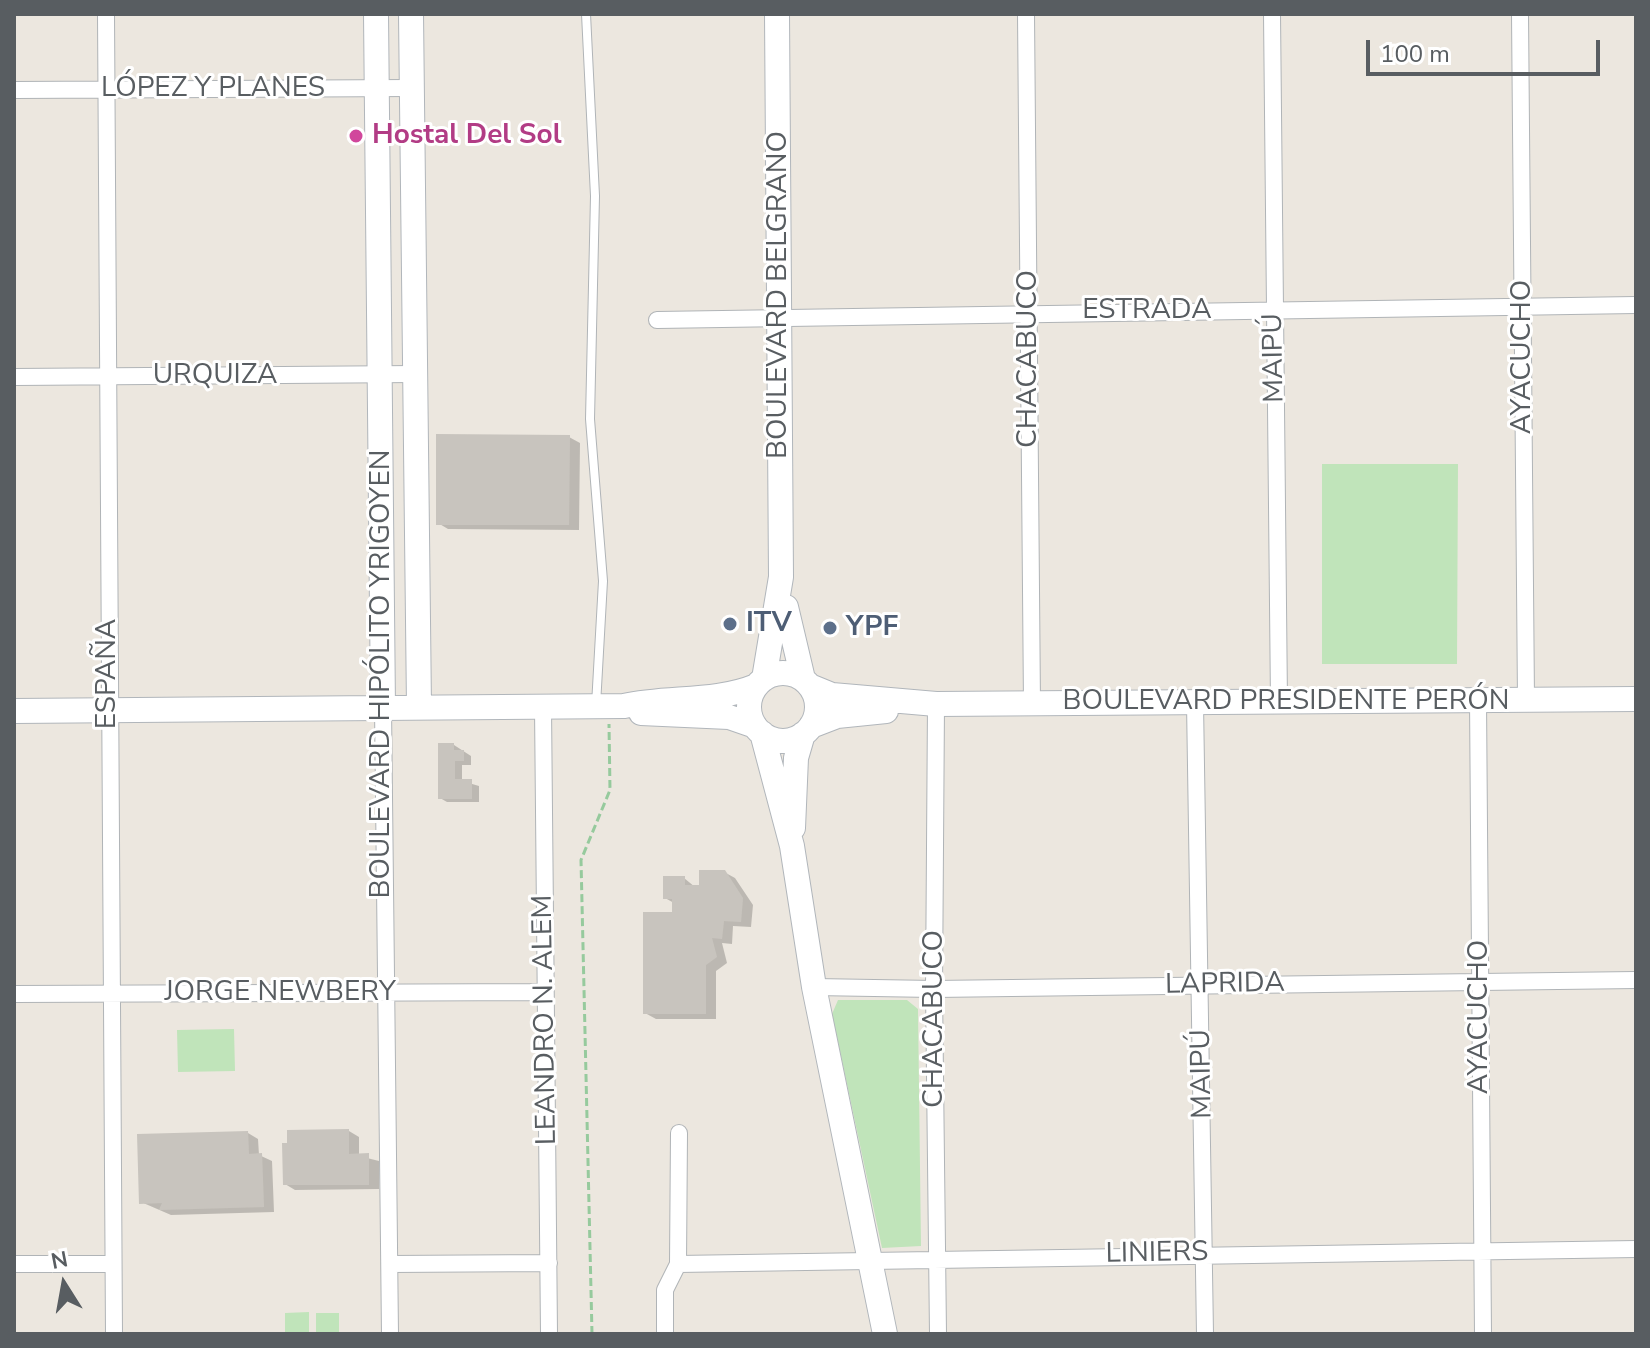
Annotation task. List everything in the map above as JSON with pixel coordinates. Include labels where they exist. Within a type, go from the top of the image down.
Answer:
[{"type":"street","name":"ESPAÑA","points":[[106,14],[114,1334]]},
{"type":"street","name":"BOULEVARD HIPÓLITO YRIGOYEN","points":[[376,14],[390,1334]]},
{"type":"street","name":"BOULEVARD HIPÓLITO YRIGOYEN","points":[[411,14],[419,707]]},
{"type":"street","name":"BOULEVARD BELGRANO","points":[[777,14],[781,577],[794,653],[806,683]]},
{"type":"street","name":"CHACABUCO","points":[[1026,14],[1032,704]]},
{"type":"street","name":"MAIPÚ","points":[[1272,14],[1279,702]]},
{"type":"street","name":"AYACUCHO","points":[[1520,14],[1526,700]]},
{"type":"street","name":"LÓPEZ Y PLANES","points":[[14,90],[412,88]]},
{"type":"street","name":"ESTRADA","points":[[657,320],[1636,305]]},
{"type":"street","name":"URQUIZA","points":[[14,377],[416,374]]},
{"type":"street","name":"BOULEVARD BELGRANO","points":[[760,682],[781,577]]},
{"type":"street","name":"BOULEVARD PRESIDENTE PERÓN","points":[[609,706],[649,700],[730,697],[784,673],[832,695],[936,704],[1636,699]]},
{"type":"street","points":[[760,682],[749,705],[792,846],[814,987],[885,1334]]},
{"type":"street","points":[[792,846],[796,758],[817,704],[806,683]]},
{"type":"street","name":"AYACUCHO","points":[[1478,700],[1483,1334]]},
{"type":"street","name":"MAIPÚ","points":[[1195,703],[1205,1334]]},
{"type":"street","name":"BOULEVARD PRESIDENTE PERÓN","points":[[609,706],[649,716],[729,717],[782,740],[837,716],[936,704]]},
{"type":"street","name":"CHACABUCO","points":[[936,704],[934,989],[938,1334]]},
{"type":"street","points":[[14,711],[609,706]]},
{"type":"street","name":"LEANDRO N. ALEM","points":[[543,707],[549,1334]]},
{"type":"street","name":"LAPRIDA","points":[[814,987],[934,989],[1636,980]]},
{"type":"street","name":"JORGE NEWBERY","points":[[14,994],[545,992]]},
{"type":"street","points":[[665,1334],[665,1290],[678,1264],[679,1133]]},
{"type":"street","name":"LINIERS","points":[[678,1264],[1481,1248],[1636,1249]]},
{"type":"street","points":[[390,1264],[549,1263]]},
{"type":"street","points":[[14,1264],[113,1264]]},
{"type":"lane","points":[[586,14],[595,196],[590,419],[609,706]]},
{"type":"path","points":[[592,1334],[581,860],[610,790],[609,706]]},
{"type":"green space","points":[[1322,464],[1458,464],[1457,664],[1322,664]]},
{"type":"green space","points":[[838,1000],[907,1000],[918,1009],[921,1246],[882,1248],[832,1014]]},
{"type":"green space","points":[[234,1029],[235,1071],[178,1072],[177,1030]]},
{"type":"green space","points":[[309,1312],[309,1334],[285,1334],[285,1313]]},
{"type":"green space","points":[[316,1313],[339,1313],[339,1334],[316,1334]]},
{"type":"building","points":[[436,434],[570,435],[569,525],[436,525]]},
{"type":"building","points":[[438,743],[454,743],[454,750],[464,750],[464,761],[455,761],[455,779],[472,779],[472,799],[438,799]]},
{"type":"building","points":[[699,870],[725,870],[743,898],[741,922],[724,921],[722,939],[712,938],[717,957],[706,965],[706,1014],[643,1014],[643,912],[672,912],[672,899],[663,899],[663,876],[685,876],[685,885],[699,885]]},
{"type":"building","points":[[349,1129],[349,1154],[369,1153],[369,1185],[283,1185],[282,1143],[287,1143],[287,1130]]},
{"type":"building","points":[[248,1131],[249,1154],[262,1153],[264,1207],[159,1210],[162,1203],[139,1204],[137,1134]]},
{"type":"place","name":"Hostal Del Sol","points":[[356,136]]},
{"type":"place","name":"ITV","points":[[730,624]]},
{"type":"place","name":"YPF","points":[[830,628]]}]
